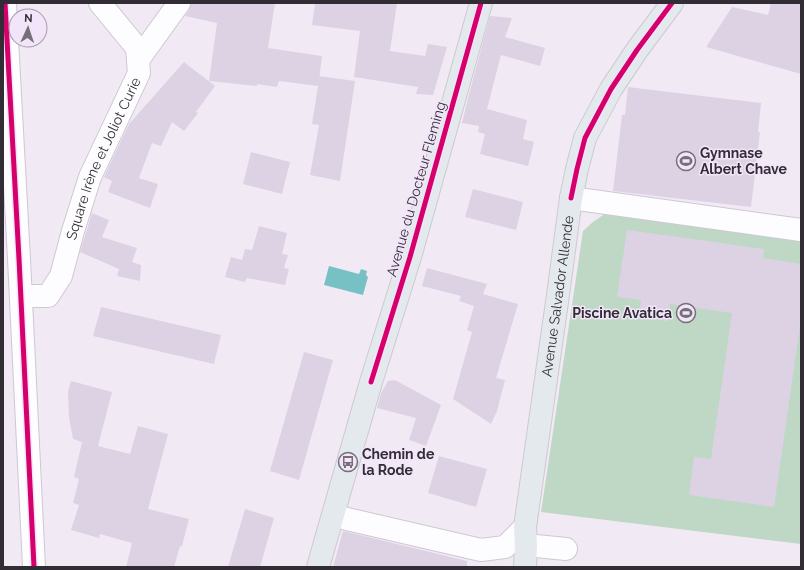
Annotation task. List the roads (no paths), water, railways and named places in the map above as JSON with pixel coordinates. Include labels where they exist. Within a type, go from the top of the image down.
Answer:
[{"type":"main road","name":"Avenue du Docteur Fleming","points":[[318,567],[371,382],[410,257],[481,3]]},
{"type":"main road","name":"Avenue Salvador Allende","points":[[523,567],[558,295],[576,169],[585,138],[611,89],[637,50],[672,3]]},
{"type":"street","points":[[4,3],[21,296],[12,319],[34,567]]},
{"type":"street","name":"Square Irène et Joliot Curie","points":[[21,296],[48,296],[61,276],[90,177],[139,73],[137,48],[100,3]]},
{"type":"street","points":[[138,60],[180,3]]},
{"type":"street","points":[[571,198],[801,230]]},
{"type":"street","points":[[334,515],[481,550],[523,567]]},
{"type":"street","points":[[481,550],[505,547],[526,536],[566,549]]},
{"type":"water","points":[[329,266],[359,274],[361,269],[367,271],[366,275],[368,277],[363,295],[324,285]]},
{"type":"place","name":"Gymnase Albert Chave","points":[[686,161]]},
{"type":"place","name":"Piscine Avatica","points":[[686,313]]},
{"type":"place","name":"Chemin de la Rode","points":[[348,462]]}]
